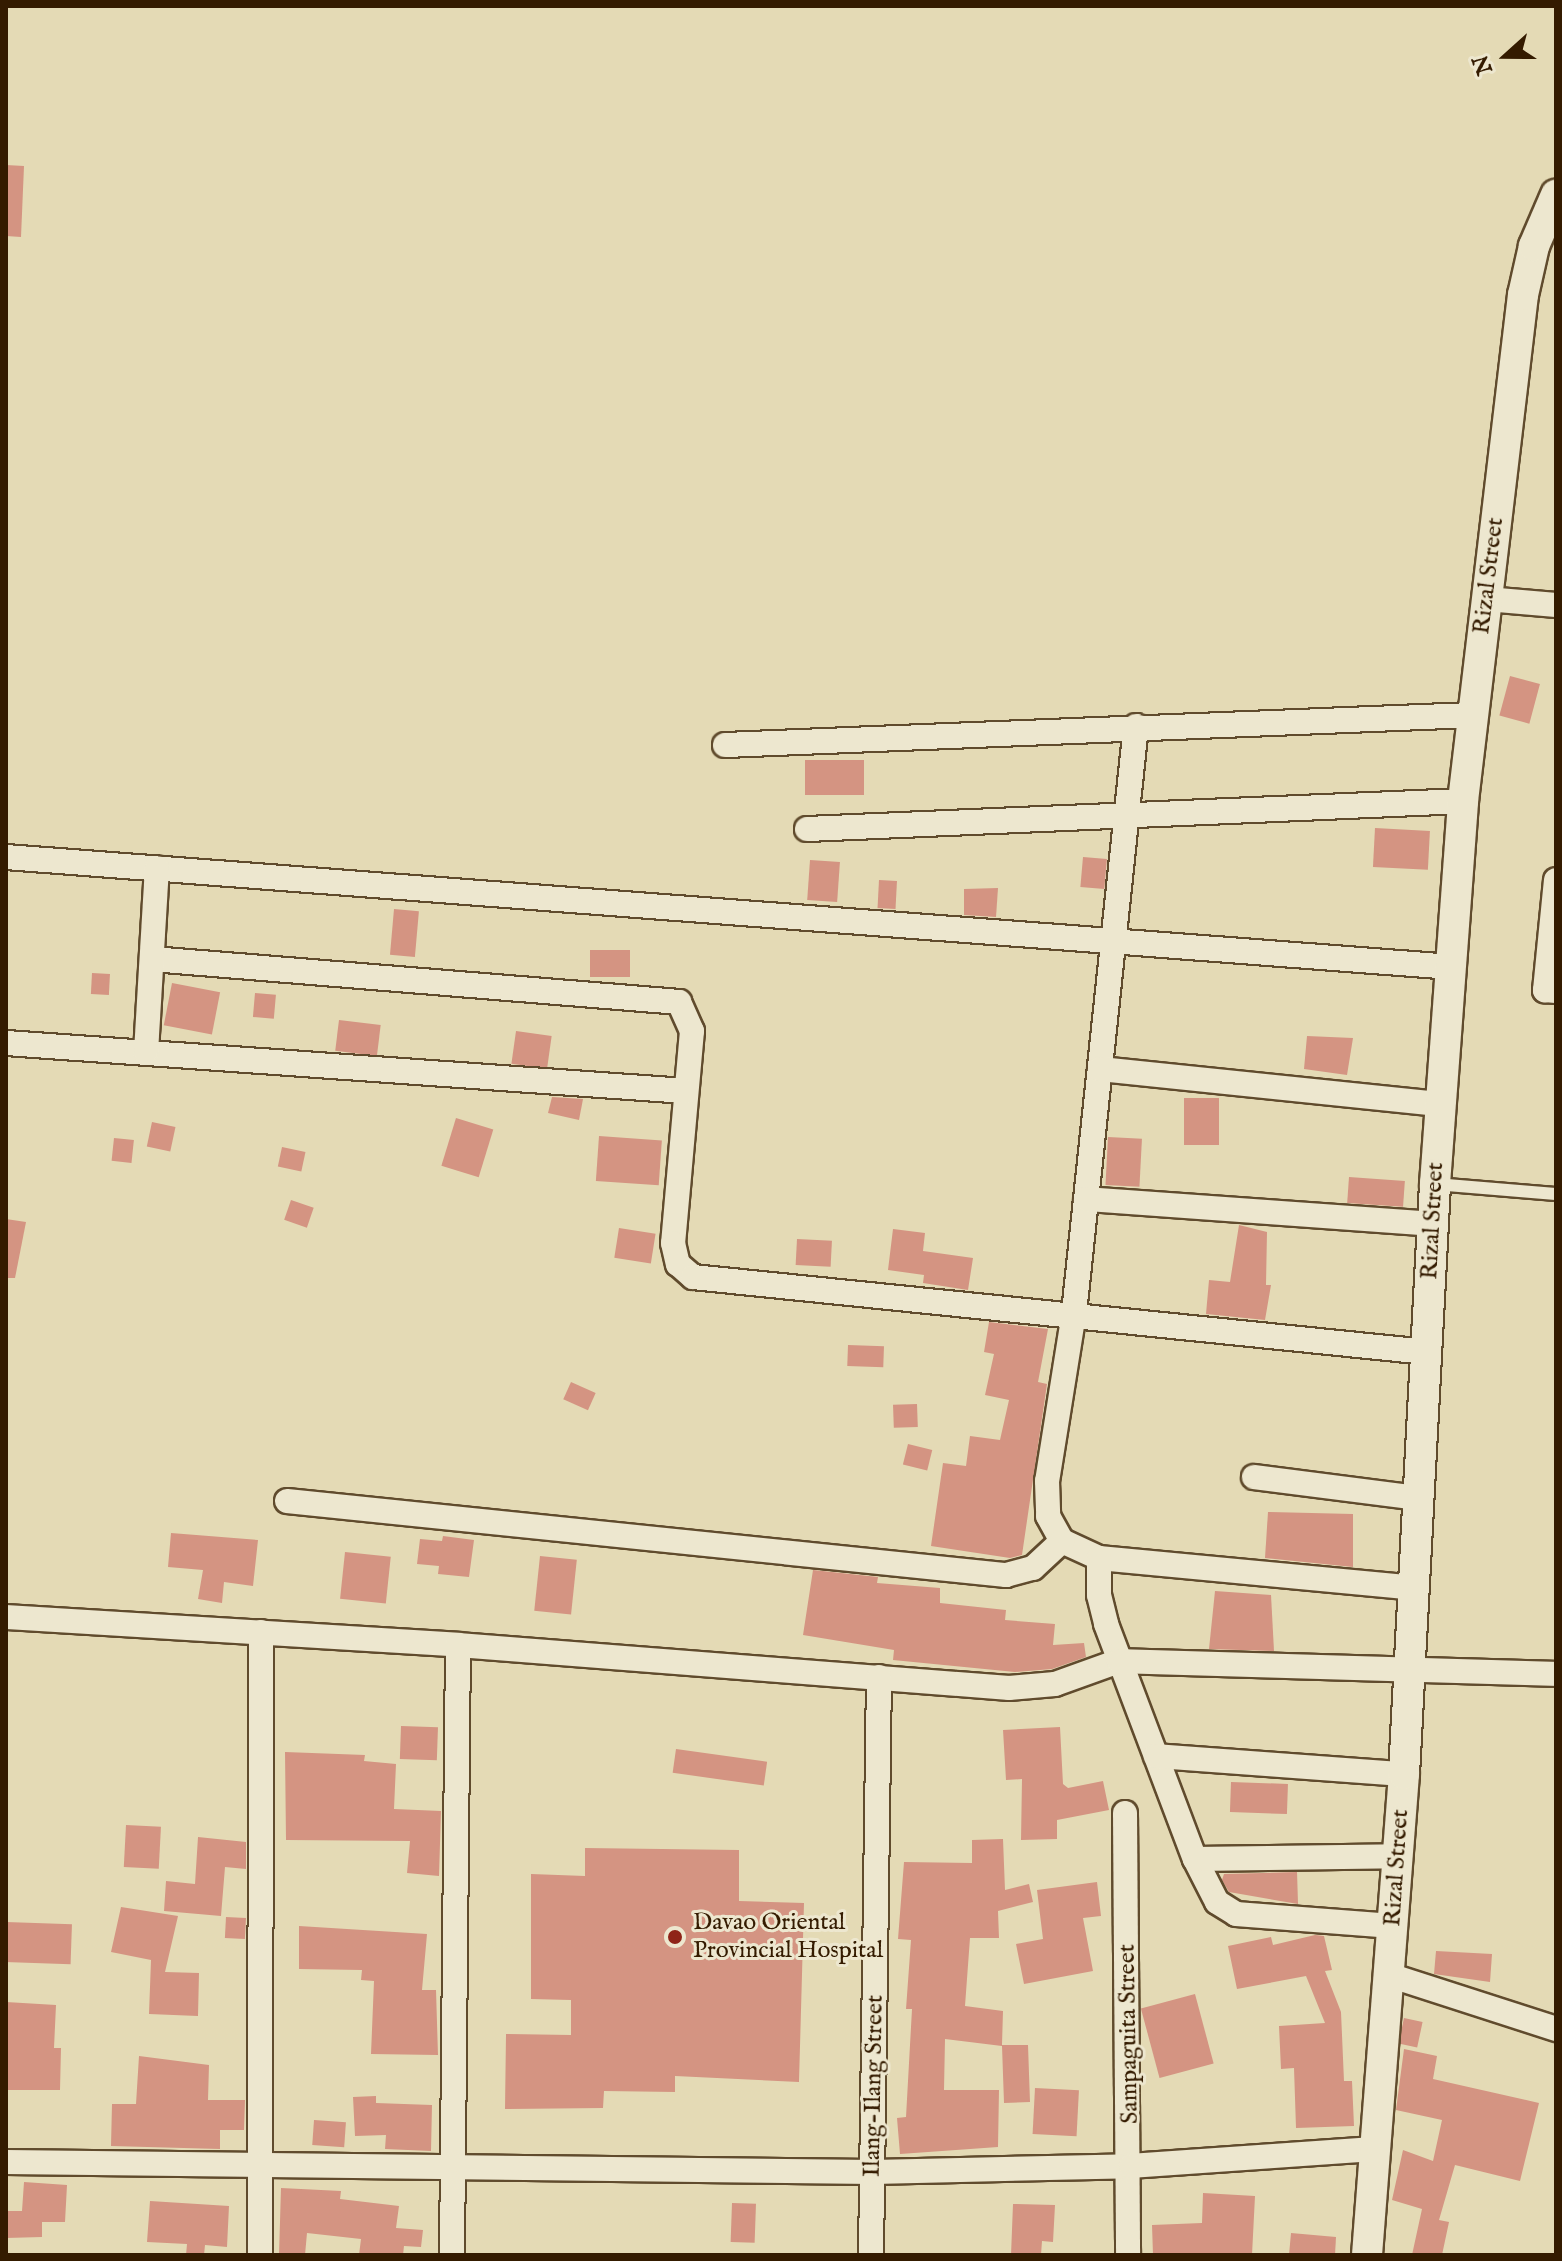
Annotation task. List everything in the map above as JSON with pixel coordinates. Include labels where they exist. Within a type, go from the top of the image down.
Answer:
[{"type":"street","name":"Rizal Street","points":[[1367,2255],[1404,1774],[1435,1184],[1463,801],[1523,295],[1534,246],[1556,195]]},
{"type":"street","points":[[1487,599],[1556,605]]},
{"type":"street","points":[[725,745],[1136,726],[1472,715]]},
{"type":"street","points":[[1136,726],[1074,1313],[1047,1481],[1048,1516],[1062,1541],[1099,1558],[1414,1588]]},
{"type":"street","points":[[807,829],[1463,801]]},
{"type":"street","points":[[6,857],[1451,967]]},
{"type":"street","points":[[146,1052],[157,868]]},
{"type":"street","points":[[1556,880],[1545,990],[1556,991]]},
{"type":"street","points":[[152,959],[666,998],[679,1002],[691,1020],[673,1243],[683,1272],[708,1280],[1074,1313],[1426,1352]]},
{"type":"street","points":[[6,1043],[686,1091]]},
{"type":"street","points":[[1100,1069],[1441,1104]]},
{"type":"street","points":[[1086,1199],[1433,1224]]},
{"type":"street","points":[[1254,1477],[1419,1498]]},
{"type":"street","points":[[287,1501],[1006,1575],[1033,1568],[1062,1541]]},
{"type":"street","points":[[1099,1558],[1099,1595],[1119,1661],[1195,1859],[1217,1902],[1236,1914],[1393,1926]]},
{"type":"street","points":[[6,1617],[458,1645],[1009,1688],[1055,1684],[1119,1661],[1556,1674]]},
{"type":"street","points":[[260,2255],[261,1632]]},
{"type":"street","points":[[452,2255],[458,1645]]},
{"type":"street","name":"Ilang-Ilang Street","points":[[871,2255],[879,1677]]},
{"type":"street","points":[[1156,1756],[1404,1774]]},
{"type":"street","name":"Sampaguita Street","points":[[1125,1813],[1131,2166],[1128,2255]]},
{"type":"street","points":[[1195,1859],[1398,1856]]},
{"type":"street","points":[[1389,1975],[1556,2029]]},
{"type":"street","points":[[6,2162],[873,2172],[1131,2166],[1376,2149]]},
{"type":"lane","points":[[1435,1184],[1556,1194]]},
{"type":"building","points":[[6,165],[24,166],[21,237],[6,236]]},
{"type":"building","points":[[1510,676],[1540,684],[1529,724],[1499,716]]},
{"type":"building","points":[[805,760],[864,760],[864,795],[805,795]]},
{"type":"building","points":[[1375,828],[1430,831],[1428,870],[1373,867]]},
{"type":"building","points":[[1083,857],[1107,859],[1104,889],[1080,887]]},
{"type":"building","points":[[810,860],[840,862],[837,902],[807,900]]},
{"type":"building","points":[[879,880],[897,881],[896,909],[878,908]]},
{"type":"building","points":[[998,888],[996,917],[964,915],[964,889]]},
{"type":"building","points":[[394,909],[419,911],[415,957],[390,955]]},
{"type":"building","points":[[590,950],[630,950],[630,977],[590,977]]},
{"type":"building","points":[[92,973],[110,974],[109,995],[91,994]]},
{"type":"building","points":[[172,983],[220,992],[212,1035],[164,1025]]},
{"type":"building","points":[[255,993],[276,995],[274,1019],[253,1017]]},
{"type":"building","points":[[339,1020],[381,1025],[377,1056],[335,1051]]},
{"type":"building","points":[[516,1031],[552,1036],[547,1069],[511,1064]]},
{"type":"building","points":[[1307,1036],[1353,1038],[1347,1075],[1304,1069]]},
{"type":"building","points":[[552,1097],[583,1099],[579,1120],[548,1113]]},
{"type":"building","points":[[1184,1098],[1219,1098],[1219,1145],[1184,1145]]},
{"type":"building","points":[[456,1118],[493,1129],[479,1177],[441,1166]]},
{"type":"building","points":[[152,1122],[175,1127],[170,1151],[147,1146]]},
{"type":"building","points":[[599,1136],[662,1140],[659,1185],[596,1181]]},
{"type":"building","points":[[1108,1137],[1142,1139],[1139,1187],[1105,1185]]},
{"type":"building","points":[[114,1138],[134,1140],[131,1163],[112,1161]]},
{"type":"building","points":[[282,1147],[305,1152],[301,1172],[278,1167]]},
{"type":"building","points":[[1349,1177],[1405,1181],[1403,1207],[1347,1203]]},
{"type":"building","points":[[291,1200],[314,1208],[307,1228],[284,1220]]},
{"type":"building","points":[[6,1219],[26,1222],[15,1278],[6,1278]]},
{"type":"building","points":[[1239,1225],[1267,1232],[1266,1285],[1271,1285],[1265,1320],[1206,1314],[1209,1280],[1230,1282]]},
{"type":"building","points":[[619,1228],[656,1234],[651,1263],[614,1258]]},
{"type":"building","points":[[893,1229],[925,1233],[923,1251],[973,1258],[968,1290],[923,1283],[924,1275],[888,1270]]},
{"type":"building","points":[[797,1239],[832,1241],[831,1267],[796,1265]]},
{"type":"building","points":[[989,1322],[1048,1329],[1038,1382],[1047,1384],[1022,1555],[1010,1558],[931,1546],[943,1463],[966,1466],[970,1436],[1000,1440],[1009,1400],[985,1395],[994,1354],[984,1352]]},
{"type":"building","points":[[848,1345],[884,1346],[883,1367],[847,1366]]},
{"type":"building","points":[[571,1382],[596,1393],[588,1410],[563,1399]]},
{"type":"building","points":[[917,1404],[918,1427],[894,1428],[893,1405]]},
{"type":"building","points":[[908,1444],[932,1450],[927,1470],[903,1464]]},
{"type":"building","points":[[1268,1512],[1353,1514],[1353,1567],[1265,1558]]},
{"type":"building","points":[[171,1533],[258,1540],[253,1586],[224,1582],[222,1603],[198,1599],[203,1570],[168,1567]]},
{"type":"building","points":[[443,1536],[474,1540],[469,1577],[438,1574],[439,1566],[417,1564],[420,1539],[442,1541]]},
{"type":"building","points":[[345,1552],[391,1557],[386,1604],[340,1599]]},
{"type":"building","points":[[540,1556],[577,1560],[571,1615],[534,1611]]},
{"type":"building","points":[[813,1570],[878,1577],[877,1583],[940,1588],[940,1603],[1006,1610],[1005,1620],[1055,1624],[1053,1645],[1084,1643],[1086,1657],[1052,1669],[1015,1672],[893,1660],[894,1650],[803,1635]]},
{"type":"building","points":[[1215,1591],[1271,1595],[1274,1651],[1209,1649]]},
{"type":"building","points":[[401,1726],[438,1727],[437,1760],[400,1759]]},
{"type":"building","points":[[1060,1727],[1063,1784],[1068,1788],[1103,1781],[1109,1810],[1057,1820],[1057,1839],[1021,1840],[1022,1779],[1006,1780],[1003,1730]]},
{"type":"building","points":[[676,1749],[767,1762],[764,1786],[673,1773]]},
{"type":"building","points":[[285,1752],[365,1755],[364,1761],[396,1764],[394,1809],[441,1811],[439,1876],[407,1873],[410,1841],[286,1840]]},
{"type":"building","points":[[1231,1782],[1288,1784],[1287,1814],[1230,1812]]},
{"type":"building","points":[[126,1825],[161,1827],[159,1869],[124,1867]]},
{"type":"building","points":[[198,1837],[246,1842],[246,1869],[225,1867],[221,1916],[164,1911],[166,1881],[195,1884]]},
{"type":"building","points":[[1003,1839],[1005,1890],[1029,1884],[1033,1902],[998,1911],[999,1938],[970,1938],[965,2006],[1003,2011],[1002,2045],[1028,2045],[1030,2102],[1004,2103],[1002,2046],[945,2039],[944,2090],[999,2090],[998,2147],[900,2154],[897,2118],[906,2117],[912,2009],[906,2009],[911,1940],[898,1939],[904,1862],[972,1863],[972,1840]]},
{"type":"building","points":[[585,1848],[739,1850],[739,1901],[804,1903],[799,2082],[675,2076],[675,2092],[604,2091],[603,2108],[505,2109],[506,2034],[571,2035],[571,2000],[531,1999],[531,1874],[585,1876]]},
{"type":"building","points":[[1297,1872],[1298,1904],[1229,1892],[1222,1880],[1224,1874]]},
{"type":"building","points":[[1097,1882],[1101,1916],[1083,1918],[1093,1971],[1024,1984],[1016,1944],[1043,1939],[1037,1890]]},
{"type":"building","points":[[121,1907],[178,1916],[165,1972],[199,1973],[198,2016],[149,2014],[151,1960],[111,1952]]},
{"type":"building","points":[[226,1917],[246,1918],[245,1939],[225,1938]]},
{"type":"building","points":[[6,1922],[72,1924],[71,1964],[6,1962]]},
{"type":"building","points":[[299,1926],[427,1934],[422,1990],[436,1990],[438,2055],[371,2054],[374,1981],[361,1980],[362,1970],[299,1969]]},
{"type":"building","points":[[1315,1935],[1324,1936],[1332,1970],[1325,1971],[1341,2012],[1344,2081],[1352,2081],[1354,2126],[1296,2128],[1294,2068],[1281,2069],[1279,2026],[1325,2023],[1306,1976],[1237,1989],[1228,1946],[1271,1937],[1273,1945]]},
{"type":"building","points":[[1436,1951],[1492,1954],[1490,1982],[1434,1974]]},
{"type":"building","points":[[1195,1994],[1214,2064],[1160,2078],[1141,2008]]},
{"type":"building","points":[[6,2002],[56,2005],[54,2048],[61,2048],[60,2090],[6,2090]]},
{"type":"building","points":[[1404,2018],[1423,2022],[1417,2047],[1399,2043]]},
{"type":"building","points":[[1404,2049],[1437,2056],[1433,2079],[1539,2103],[1520,2181],[1455,2165],[1439,2220],[1449,2222],[1442,2255],[1412,2255],[1422,2209],[1392,2200],[1403,2150],[1433,2161],[1442,2120],[1396,2110]]},
{"type":"building","points":[[139,2056],[209,2065],[208,2100],[245,2100],[244,2130],[220,2130],[220,2149],[111,2146],[112,2104],[136,2104]]},
{"type":"building","points":[[1035,2088],[1079,2090],[1077,2136],[1033,2134]]},
{"type":"building","points":[[376,2096],[376,2103],[432,2105],[431,2151],[385,2149],[386,2135],[355,2136],[353,2097]]},
{"type":"building","points":[[314,2120],[346,2122],[344,2147],[312,2145]]},
{"type":"building","points":[[24,2182],[67,2185],[65,2222],[42,2222],[42,2237],[6,2238],[6,2211],[22,2211]]},
{"type":"building","points":[[281,2188],[341,2191],[340,2199],[399,2206],[396,2228],[423,2230],[421,2247],[404,2246],[403,2255],[359,2255],[361,2239],[307,2233],[305,2255],[279,2255]]},
{"type":"building","points":[[1203,2193],[1255,2196],[1252,2255],[1153,2255],[1152,2225],[1202,2223]]},
{"type":"building","points":[[150,2201],[229,2206],[227,2247],[205,2245],[204,2255],[186,2255],[187,2244],[147,2242]]},
{"type":"building","points":[[732,2203],[756,2204],[755,2243],[731,2242]]},
{"type":"building","points":[[1013,2204],[1055,2205],[1053,2242],[1042,2241],[1041,2255],[1011,2255]]},
{"type":"building","points":[[1291,2233],[1336,2237],[1335,2255],[1289,2255]]},
{"type":"place","name":"Davao Oriental Provincial Hospital","points":[[675,1937]]}]
